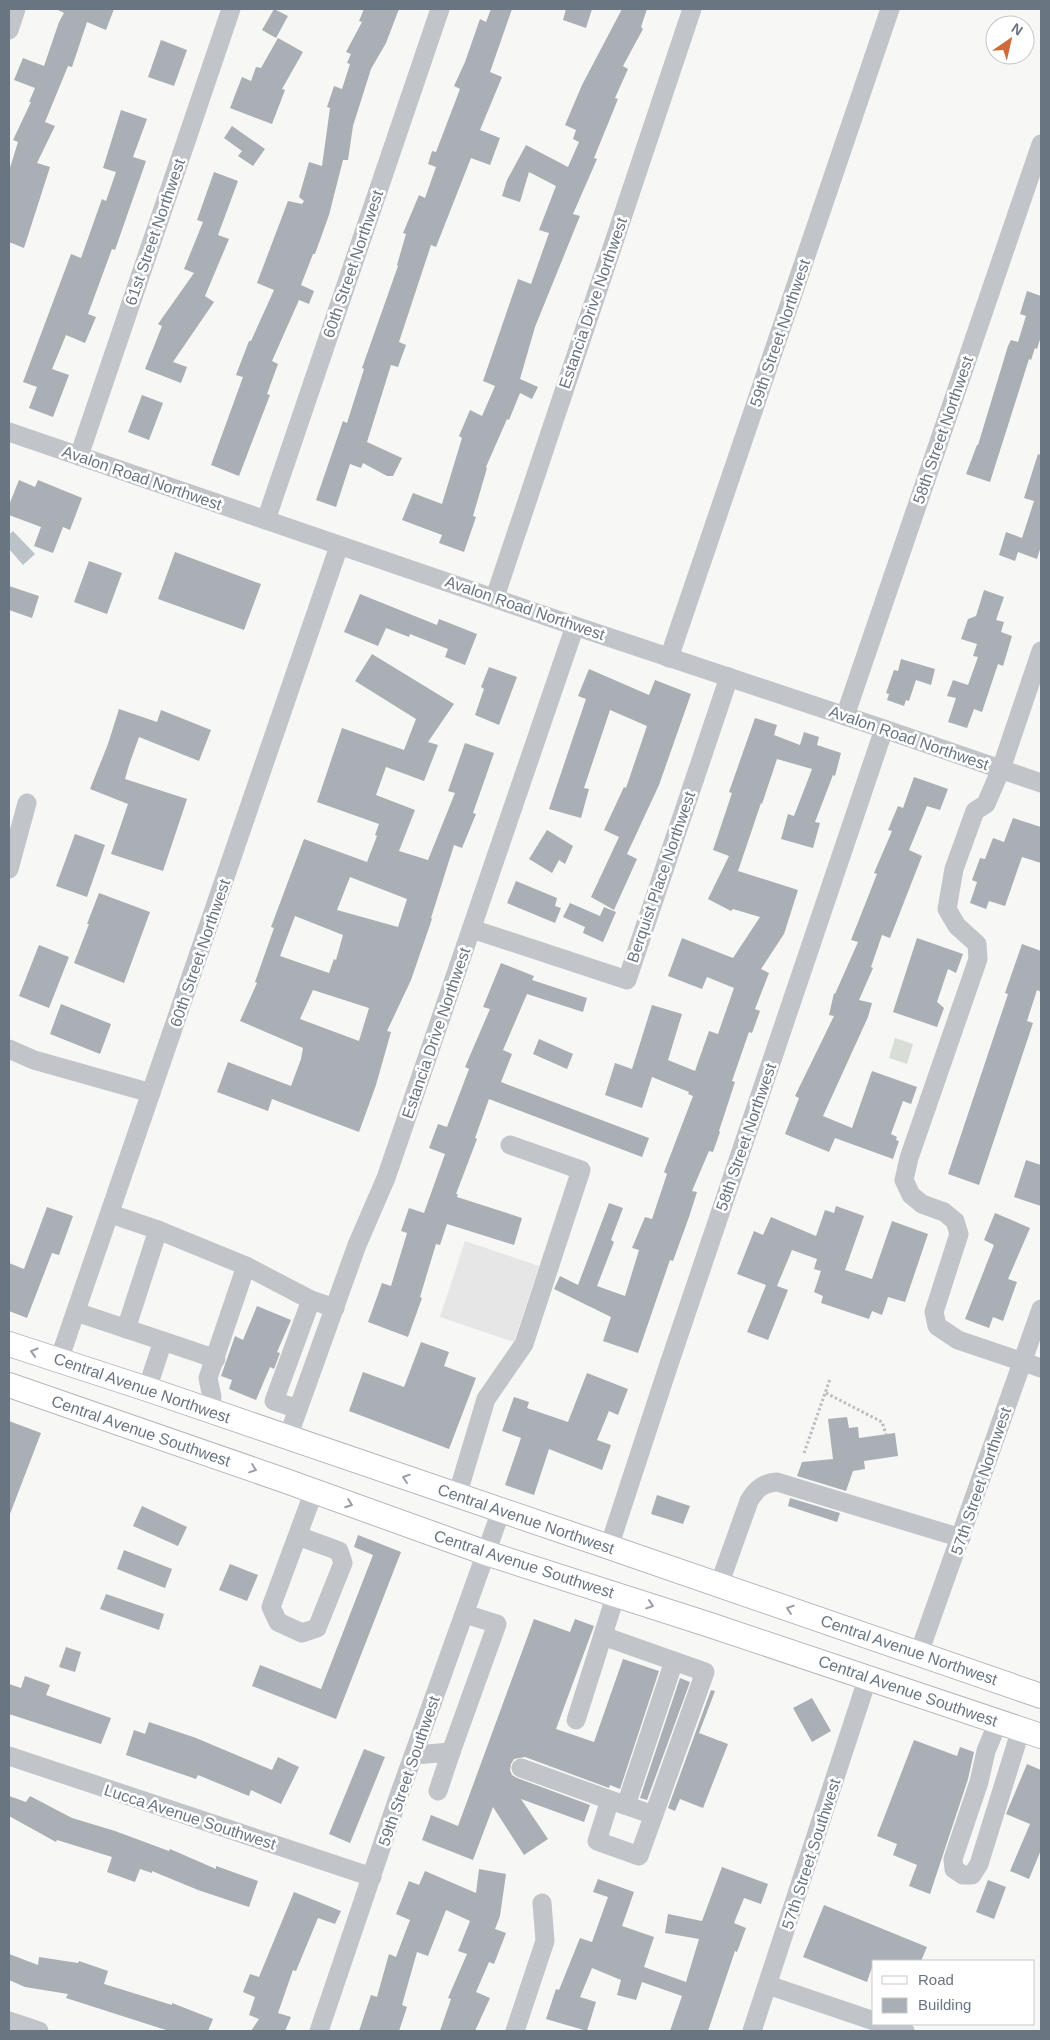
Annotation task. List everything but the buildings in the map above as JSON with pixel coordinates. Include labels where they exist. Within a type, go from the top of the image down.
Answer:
[{"type":"main road","name":"Central Avenue Northwest","points":[[9,1344],[288,1437],[1041,1696]]},
{"type":"main road","name":"Central Avenue Southwest","points":[[9,1385],[486,1553],[616,1594],[1031,1733]]},
{"type":"street","points":[[9,30],[16,9]]},
{"type":"street","name":"61st Street Northwest","points":[[79,456],[231,9]]},
{"type":"street","name":"60th Street Northwest","points":[[266,520],[440,9]]},
{"type":"street","name":"Estancia Drive Northwest","points":[[495,597],[692,9]]},
{"type":"street","name":"59th Street Northwest","points":[[669,658],[890,9]]},
{"type":"street","name":"58th Street Northwest","points":[[845,716],[1041,144]]},
{"type":"street","name":"Avalon Road Northwest","points":[[9,432],[339,546],[495,597],[669,658],[1041,783]]},
{"type":"street","name":"60th Street Northwest","points":[[59,1360],[111,1214],[339,546]]},
{"type":"street","name":"Estancia Drive Northwest","points":[[288,1437],[358,1244],[386,1178],[576,626]]},
{"type":"street","points":[[1041,651],[1001,769],[986,804],[975,811],[954,870],[947,909],[957,926],[977,944],[978,959],[909,1158],[904,1180],[911,1195],[922,1204],[944,1212],[955,1221],[959,1234],[934,1312],[938,1326],[958,1340],[1041,1368]]},
{"type":"street","name":"Berquist Place Northwest","points":[[472,930],[627,980],[729,677]]},
{"type":"street","name":"58th Street Northwest","points":[[609,1547],[677,1339],[884,729]]},
{"type":"street","points":[[9,869],[27,804]]},
{"type":"street","points":[[9,1048],[34,1060],[151,1093]]},
{"type":"street","points":[[457,1496],[486,1399],[524,1344],[581,1170],[510,1145]]},
{"type":"street","points":[[111,1214],[158,1230],[246,1266],[311,1300],[334,1308]]},
{"type":"street","points":[[126,1329],[158,1230]]},
{"type":"street","points":[[210,1411],[212,1397],[208,1378],[246,1266]]},
{"type":"street","points":[[298,1409],[274,1401],[311,1300]]},
{"type":"street","name":"57th Street Northwest","points":[[919,1653],[1041,1309]]},
{"type":"street","points":[[76,1312],[216,1359]]},
{"type":"street","points":[[147,1389],[163,1341]]},
{"type":"street","points":[[719,1585],[749,1501],[758,1488],[769,1482],[777,1482],[961,1538]]},
{"type":"street","points":[[298,1536],[339,1551],[343,1563],[317,1628],[302,1633],[278,1622],[271,1607],[314,1491]]},
{"type":"street","name":"59th Street Southwest","points":[[319,2031],[414,1754],[502,1511]]},
{"type":"street","points":[[576,1720],[616,1594]]},
{"type":"street","points":[[438,1791],[497,1624],[464,1614]]},
{"type":"street","points":[[602,1636],[674,1661],[704,1672],[639,1856],[597,1841],[618,1803],[674,1661]]},
{"type":"street","name":"57th Street Southwest","points":[[752,2031],[868,1678]]},
{"type":"street","points":[[998,1722],[986,1752],[979,1782],[953,1859],[954,1869],[963,1875],[972,1875],[979,1864],[1031,1733]]},
{"type":"street","points":[[414,1754],[451,1752]]},
{"type":"street","name":"Lucca Avenue Southwest","points":[[9,1756],[372,1877]]},
{"type":"street","points":[[521,1768],[654,1815]]},
{"type":"street","points":[[514,2031],[545,1940],[542,1903]]},
{"type":"street","points":[[768,1985],[872,2020]]},
{"type":"street","points":[[9,2021],[39,2031]]},
{"type":"street","points":[[885,2025],[905,2031]]},
{"type":"path","points":[[804,1453],[830,1379]]},
{"type":"path","points":[[826,1393],[882,1422],[886,1434]]},
{"type":"shaded area","points":[[13,531],[35,554],[23,565],[9,549],[9,535]]},
{"type":"shaded area","points":[[895,1038],[913,1044],[907,1064],[889,1058]]},
{"type":"shaded area","points":[[465,1241],[539,1266],[514,1342],[440,1317]]}]
